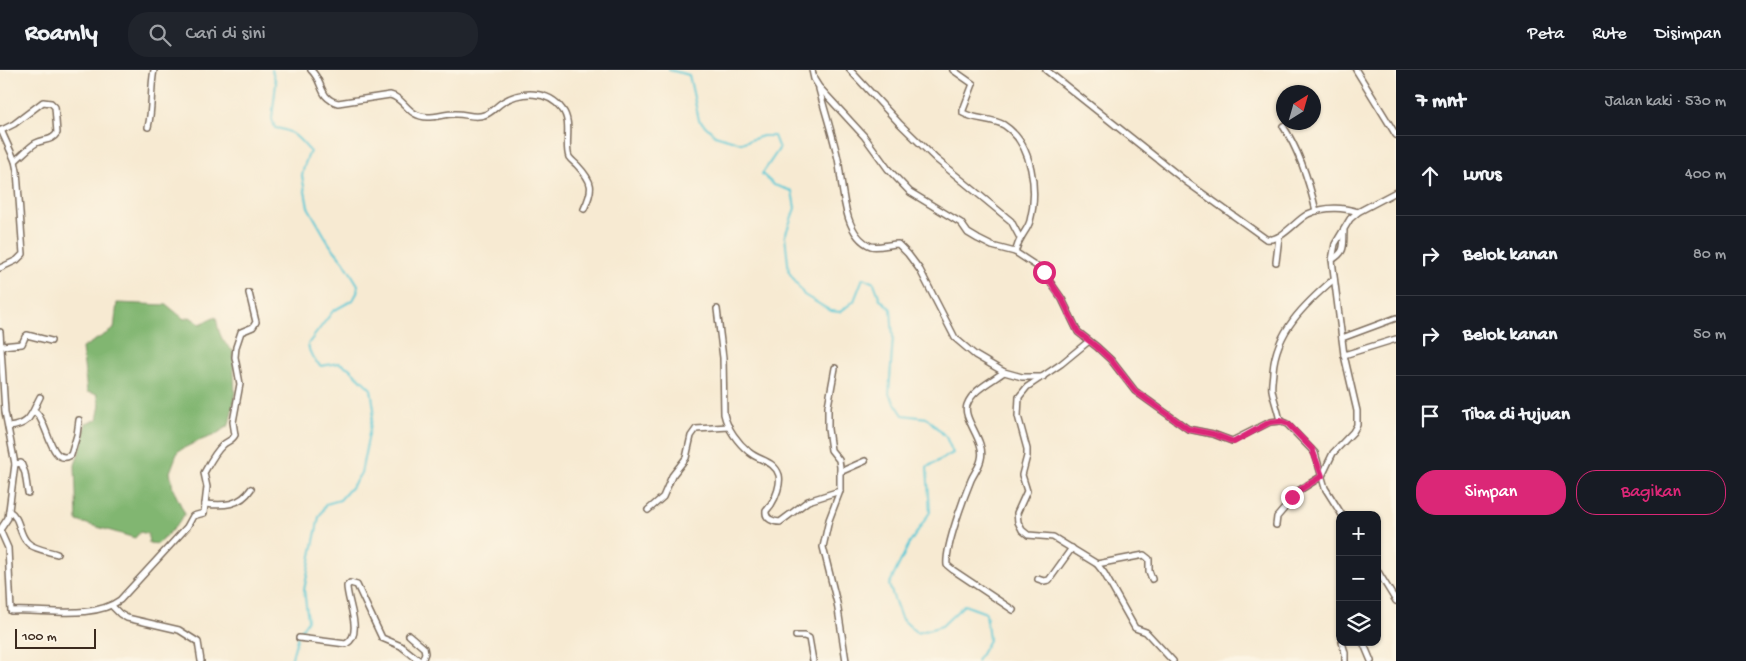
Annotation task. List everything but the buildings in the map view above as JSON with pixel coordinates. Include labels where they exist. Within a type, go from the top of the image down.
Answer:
[{"type":"street","points":[[148,127],[152,112],[152,78],[154,70]]},
{"type":"street","points":[[311,70],[316,76],[324,95],[330,101],[338,103],[390,95],[396,97],[416,115],[428,117],[454,114],[468,117],[484,116],[507,99],[526,94],[538,95],[550,100],[559,105],[567,116],[568,155],[584,173],[591,185],[590,196],[584,208]]},
{"type":"street","points":[[812,70],[814,79],[819,87],[864,136],[891,173],[910,192],[961,223],[968,233],[978,239],[992,246],[1015,252],[1044,272],[1062,299],[1075,328],[1111,360],[1135,391],[1190,430],[1213,434],[1234,442],[1267,423],[1280,421],[1288,424],[1310,447],[1317,458],[1325,488],[1339,511]]},
{"type":"street","points":[[850,70],[898,123],[936,159],[1011,221],[1020,238]]},
{"type":"street","points":[[953,70],[972,84],[963,110],[964,113],[1003,125],[1019,140],[1024,148],[1030,168],[1032,200],[1030,222],[1020,238],[1015,252]]},
{"type":"street","points":[[1046,70],[1188,183],[1269,240],[1279,237],[1302,218],[1316,212],[1340,208],[1358,212]]},
{"type":"street","points":[[1356,70],[1396,136]]},
{"type":"street","points":[[819,87],[838,160],[844,207],[852,227],[862,239],[872,246],[898,244],[903,248],[920,270],[955,338],[975,354],[1004,372],[1022,377],[1043,377]]},
{"type":"street","points":[[0,268],[17,260],[23,254],[17,171],[0,130],[14,124],[43,102],[51,103],[55,108],[57,133],[47,140],[38,142],[14,161]]},
{"type":"street","points":[[1285,130],[1295,146],[1302,164],[1316,212]]},
{"type":"street","points":[[1276,525],[1277,518],[1295,493],[1322,476],[1333,453],[1353,432],[1357,425],[1358,411],[1344,355],[1332,260],[1335,244],[1350,219],[1358,212],[1396,192]]},
{"type":"street","points":[[1332,260],[1341,254],[1344,230]]},
{"type":"street","points":[[1276,262],[1279,237]]},
{"type":"street","points":[[1280,421],[1272,388],[1278,346],[1292,320],[1334,278]]},
{"type":"street","points":[[0,332],[5,412],[15,464],[8,518],[0,530],[8,553],[8,576],[12,611],[95,611],[112,606],[120,600],[187,527],[193,516],[204,514],[207,487],[204,473],[217,452],[223,445],[232,440],[235,435],[233,422],[240,384],[235,357],[236,347],[242,332],[252,327],[256,322],[249,294]]},
{"type":"street","points":[[717,309],[722,349],[724,414],[729,428],[739,443],[749,452],[772,464],[778,472],[777,491],[766,512],[772,520],[782,521],[808,501],[840,491]]},
{"type":"street","points":[[1342,338],[1396,318]]},
{"type":"street","points":[[2,346],[22,344],[28,335],[51,342]]},
{"type":"street","points":[[1344,355],[1396,339]]},
{"type":"street","points":[[1089,341],[1023,391],[1019,397],[1017,404],[1019,422],[1028,452],[1022,475],[1027,491],[1018,509],[1018,522],[1022,530],[1028,535],[1053,537],[1097,564],[1135,628],[1146,632],[1173,661]]},
{"type":"street","points":[[835,368],[828,406],[828,429],[831,450],[839,460],[840,491],[823,547],[838,603],[846,661]]},
{"type":"street","points":[[1004,372],[980,389],[967,405],[966,414],[976,433],[982,459],[971,480],[950,542],[947,565],[1013,610]]},
{"type":"street","points":[[8,427],[15,427],[26,422],[35,412],[40,397]]},
{"type":"street","points":[[35,412],[42,418],[54,452],[62,457],[72,455],[79,420]]},
{"type":"street","points":[[648,510],[663,497],[672,476],[688,455],[691,436],[696,429],[729,428]]},
{"type":"street","points":[[840,472],[865,461]]},
{"type":"street","points":[[15,464],[20,463],[24,468],[28,493]]},
{"type":"street","points":[[205,504],[232,504],[243,498],[250,489]]},
{"type":"street","points":[[9,511],[17,518],[27,542],[35,547],[57,554]]},
{"type":"street","points":[[1038,579],[1049,580],[1072,548]]},
{"type":"street","points":[[1097,564],[1144,555],[1149,559],[1149,571],[1152,580]]},
{"type":"street","points":[[1381,577],[1396,601]]},
{"type":"street","points":[[299,638],[349,643],[353,635],[354,621],[347,586],[350,583],[357,584],[382,638],[401,646],[421,661],[425,652],[424,648],[409,635]]},
{"type":"street","points":[[112,606],[127,618],[186,633],[198,642],[201,661]]},
{"type":"street","points":[[796,636],[809,638],[814,661]]},
{"type":"street","points":[[1343,646],[1345,661]]},
{"type":"street","points":[[1365,646],[1371,661]]},
{"type":"green space","points":[[117,303],[167,305],[184,319],[190,317],[200,324],[216,317],[221,336],[233,351],[235,396],[229,425],[215,435],[178,451],[170,472],[173,489],[185,514],[158,544],[149,543],[148,534],[140,532],[135,538],[77,521],[75,465],[86,423],[97,420],[100,405],[97,394],[87,392],[82,348],[114,329]]},
{"type":"waterway","points":[[272,70],[276,83],[272,119],[275,128],[291,133],[310,151],[302,176],[308,207],[330,245],[344,262],[358,285],[357,293],[353,300],[333,311],[308,344],[309,350],[321,366],[339,363],[349,368],[371,389],[374,409],[361,473],[340,500],[326,504],[319,517],[304,590],[308,620],[298,635],[291,661]]},
{"type":"waterway","points":[[669,70],[689,75],[699,120],[715,135],[741,143],[763,136],[774,136],[779,149],[762,174],[774,185],[792,191],[795,208],[785,236],[789,272],[804,295],[831,311],[840,312],[854,301],[863,278],[874,283],[880,299],[891,309],[893,337],[889,394],[903,415],[927,418],[946,437],[953,453],[927,467],[930,512],[908,546],[889,585],[901,618],[917,633],[942,626],[964,605],[986,613],[989,640],[977,661]]},
{"type":"route","points":[[1044,272],[1062,299],[1078,332],[1111,360],[1135,391],[1188,429],[1213,434],[1234,442],[1270,422],[1280,421],[1288,424],[1312,449],[1317,458],[1322,476],[1295,493],[1292,497]]}]
